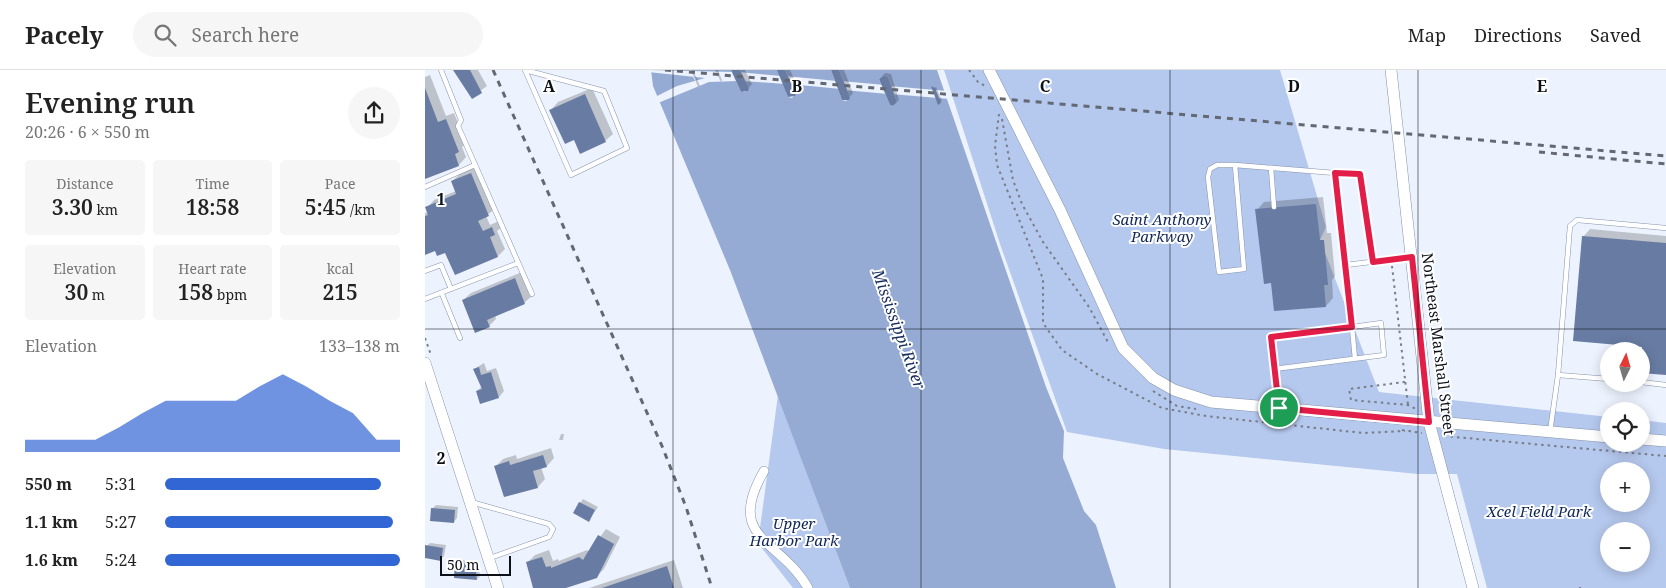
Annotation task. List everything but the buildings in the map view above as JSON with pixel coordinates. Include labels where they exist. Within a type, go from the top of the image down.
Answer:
[{"type":"street","points":[[989,70],[1059,210],[1123,348],[1153,378],[1174,390],[1211,402],[1600,435]]},
{"type":"street","name":"Northeast Marshall Street","points":[[1391,70],[1429,422],[1473,588]]},
{"type":"street","points":[[425,363],[498,588]]},
{"type":"street","points":[[1650,440],[1666,441]]},
{"type":"street","points":[[764,471],[753,494],[749,516],[755,531],[797,572],[808,588]]},
{"type":"lane","points":[[441,70],[461,120],[458,126],[531,294]]},
{"type":"lane","points":[[525,70],[604,91],[627,148],[571,175],[525,70]]},
{"type":"lane","points":[[425,187],[475,165]]},
{"type":"lane","points":[[1235,165],[1244,269],[1219,272],[1208,177],[1210,169],[1217,165],[1235,165],[1360,174],[1373,262]]},
{"type":"lane","points":[[1271,168],[1274,207]]},
{"type":"lane","points":[[1335,173],[1355,358]]},
{"type":"lane","points":[[1550,432],[1558,375],[1570,226],[1577,220],[1666,228]]},
{"type":"lane","points":[[1346,265],[1412,257]]},
{"type":"lane","points":[[425,299],[518,263]]},
{"type":"lane","points":[[425,271],[441,265],[451,289]]},
{"type":"lane","points":[[442,294],[460,338]]},
{"type":"lane","points":[[1274,369],[1385,355],[1381,323],[1271,337],[1274,369],[1279,408]]},
{"type":"lane","points":[[1558,375],[1600,379]]},
{"type":"lane","points":[[1650,383],[1666,385]]},
{"type":"lane","points":[[470,502],[549,524],[553,529],[549,538],[488,558]]},
{"type":"path","points":[[969,70],[978,82],[987,88]]},
{"type":"path","points":[[1111,346],[1089,307],[1043,242],[1022,204],[1013,180],[999,111],[995,146],[997,165],[1043,279],[1043,323],[1062,350],[1097,374],[1162,408],[1206,416],[1363,433],[1406,431]]},
{"type":"path","points":[[1392,260],[1408,405]]},
{"type":"path","points":[[1405,382],[1349,389],[1351,400],[1408,405],[1415,409]]},
{"type":"path","points":[[1150,388],[1177,406],[1199,409]]},
{"type":"path","points":[[1389,427],[1420,432]]},
{"type":"path","points":[[1451,436],[1666,456]]},
{"type":"green space","name":"Saint Anthony Parkway","points":[[944,70],[1280,70],[1326,227],[1320,240],[1379,392],[1600,416],[1600,452],[1650,452],[1650,421],[1666,423],[1666,588],[1487,588],[1457,474],[1418,474],[1164,449],[1067,432],[1000,244]]},
{"type":"green space","name":"Upper Harbor Park","points":[[778,395],[850,588],[793,588],[758,543]]},
{"type":"water","name":"Mississippi River","points":[[651,70],[689,70],[700,89],[692,70],[731,70],[741,92],[745,92],[749,88],[740,70],[778,70],[788,97],[792,98],[796,93],[785,70],[831,70],[842,100],[846,101],[850,97],[839,70],[937,70],[1046,387],[1064,431],[1063,458],[1084,511],[1096,525],[1116,588],[850,588],[730,270],[653,86]],"holes":[[[884,75],[888,77],[897,102],[893,106],[890,105],[879,79]]]},
{"type":"pier","points":[[648,70],[734,72],[739,81],[709,82],[658,103],[655,97],[677,86],[705,78],[648,72]]},
{"type":"pier","points":[[739,72],[781,76],[785,84],[743,81]]},
{"type":"pier","points":[[785,76],[837,81],[841,89],[789,84]]},
{"type":"pier","points":[[841,81],[885,85],[888,94],[844,90]]},
{"type":"pier","points":[[889,86],[947,91],[950,99],[891,94]]},
{"type":"railway","points":[[493,70],[662,446],[686,507],[712,588]]},
{"type":"railway","points":[[665,70],[1666,156]]},
{"type":"railway","points":[[1539,152],[1666,164]]},
{"type":"route","points":[[1335,173],[1360,174],[1373,262],[1412,257],[1429,422],[1279,408],[1271,337],[1352,327],[1335,173]]},
{"type":"park label","name":"Xcel Field Park","points":[[1539,512]]}]
